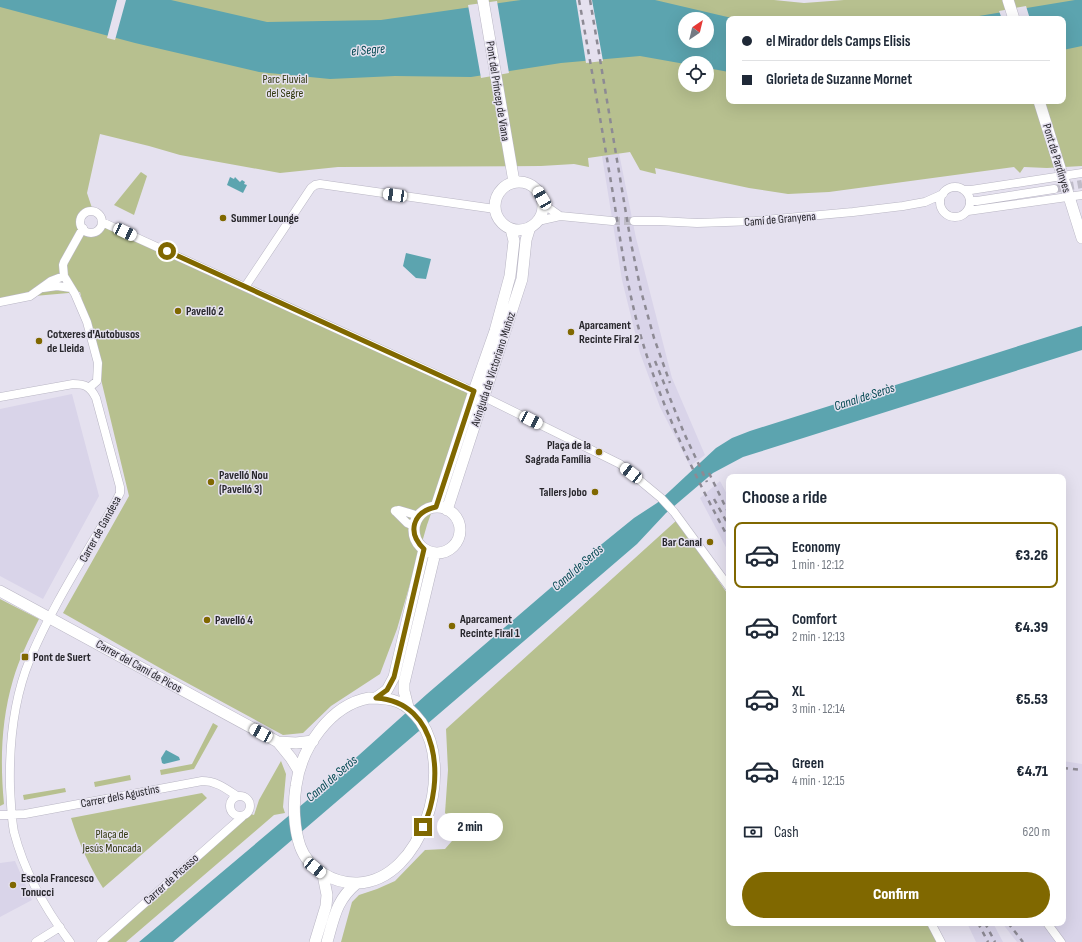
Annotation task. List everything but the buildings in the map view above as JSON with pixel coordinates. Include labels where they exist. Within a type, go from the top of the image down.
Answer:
[{"type":"main road","name":"Pont del Príncep de Viana","points":[[483,0],[510,166],[514,182]]},
{"type":"main road","points":[[1008,0],[1013,16]]},
{"type":"main road","name":"Pont de Pardinyes","points":[[1040,104],[1082,238]]},
{"type":"main road","points":[[521,182],[528,184],[537,190],[542,198],[543,204],[542,212],[534,224],[521,230],[511,229],[501,222],[497,216],[495,199],[500,190],[507,184],[521,182]]},
{"type":"main road","name":"Avinguda de Victoriano Muñoz","points":[[448,510],[522,280],[526,240],[534,224]]},
{"type":"main road","name":"Avinguda de Victoriano Muñoz","points":[[436,507],[495,331],[510,276],[514,241],[511,229]]},
{"type":"main road","points":[[436,507],[448,510],[457,519],[459,525],[459,537],[448,550],[435,553],[424,549],[418,544],[415,536],[417,521],[423,512],[429,508],[436,507]]},
{"type":"main road","points":[[376,698],[387,690],[394,677],[424,549]]},
{"type":"main road","points":[[408,707],[404,684],[435,553]]},
{"type":"main road","name":"Carrer del Camí de Picos","points":[[0,591],[278,742]]},
{"type":"main road","points":[[376,698],[391,700],[408,707],[430,737],[434,756],[434,790],[427,819],[419,835],[403,858],[389,871],[368,882],[342,882],[324,874],[307,859],[301,847],[296,824],[294,799],[299,772],[313,741],[326,724],[341,709],[358,700],[376,698]]},
{"type":"main road","points":[[278,742],[296,743],[313,741]]},
{"type":"main road","points":[[278,742],[291,758],[299,772]]},
{"type":"main road","points":[[315,942],[326,906],[327,895],[324,874]]},
{"type":"main road","points":[[327,942],[338,904],[350,888],[357,883]]},
{"type":"street","points":[[942,210],[940,202],[943,194],[946,190],[955,187],[964,190],[971,190],[1062,172],[1082,173]]},
{"type":"street","points":[[245,287],[311,188],[315,185],[320,184],[495,209]]},
{"type":"street","points":[[970,201],[1054,189]]},
{"type":"street","points":[[964,190],[970,201],[968,211]]},
{"type":"street","name":"Camí de Granyena","points":[[634,222],[659,221],[697,224],[755,221],[853,212],[925,202],[943,194]]},
{"type":"street","points":[[925,202],[953,217],[961,216],[968,211],[1082,195]]},
{"type":"street","points":[[543,204],[560,216]]},
{"type":"street","points":[[102,222],[100,228],[95,232],[88,232],[83,228],[81,219],[83,214],[89,211],[98,213],[102,222],[474,391],[620,464],[661,498],[674,512],[726,583]]},
{"type":"street","points":[[534,224],[560,216],[612,220]]},
{"type":"street","points":[[0,397],[73,384],[84,384],[91,388],[97,381],[98,363],[87,322],[75,294],[64,276],[64,262],[83,228]]},
{"type":"street","points":[[0,302],[30,296],[51,281],[64,276]]},
{"type":"street","points":[[42,288],[57,286],[71,288]]},
{"type":"street","name":"Carrer de Gandesa","points":[[70,942],[42,899],[25,866],[14,833],[10,814],[9,758],[13,720],[20,687],[30,660],[50,617],[120,493],[120,487],[96,398],[91,388]]},
{"type":"street","name":"Carrer dels Agustins","points":[[0,815],[25,814],[202,781],[218,784],[237,796]]},
{"type":"street","points":[[237,796],[247,798],[250,804],[248,813],[242,816],[232,813],[229,807],[231,800],[237,796]]},
{"type":"street","name":"Carrer de Picasso","points":[[101,942],[242,816]]},
{"type":"street","points":[[933,926],[941,942]]},
{"type":"street","points":[[1049,926],[1061,942]]},
{"type":"street","points":[[36,942],[60,928]]},
{"type":"shaded area","points":[[619,153],[636,238],[672,378],[705,455],[690,466],[660,407],[640,353],[622,280],[602,156]]},
{"type":"shaded area","points":[[72,394],[99,496],[43,599],[0,576],[0,409]]},
{"type":"shaded area","points":[[720,481],[726,492],[726,547],[700,498]]},
{"type":"shaded area","points":[[1066,761],[1082,764],[1082,942],[1017,942],[1004,926],[1066,926]]},
{"type":"shaded area","name":"Escola Francesco Tonucci","points":[[15,861],[32,900],[0,917],[0,863]]},
{"type":"shaded area","points":[[968,926],[995,926],[1003,942],[976,942]]},
{"type":"green space","name":"Parc Fluvial del Segre","points":[[0,0],[774,0],[804,3],[844,0],[1082,0],[1082,166],[1047,168],[1024,167],[1020,173],[1014,167],[829,192],[788,194],[749,188],[655,168],[656,174],[640,170],[630,152],[588,158],[589,167],[574,164],[541,166],[338,167],[280,173],[180,155],[100,134],[87,193],[93,211],[86,212],[81,220],[86,230],[93,232],[102,225],[474,391],[427,525],[397,629],[380,674],[331,706],[303,733],[283,735],[63,613],[129,496],[80,292],[0,299]]},
{"type":"green space","points":[[141,172],[147,176],[134,215],[114,205]]},
{"type":"green space","points":[[677,520],[726,592],[726,926],[930,926],[938,942],[341,942],[352,902],[359,895],[395,881],[425,850],[445,849],[458,834],[455,821],[445,813],[448,770],[446,729]]},
{"type":"green space","points":[[0,599],[39,619],[18,664],[9,695],[2,742],[4,804],[0,806]]},
{"type":"green space","points":[[213,723],[218,726],[194,769],[161,775],[160,770],[192,764]]},
{"type":"green space","points":[[281,761],[286,774],[283,807],[285,813],[274,815],[126,942],[103,942],[251,814],[254,815],[259,800]]},
{"type":"green space","points":[[130,775],[131,780],[95,787],[94,782]]},
{"type":"green space","points":[[65,788],[66,792],[24,800],[23,795]]},
{"type":"green space","name":"Plaça de Jesús Moncada","points":[[202,793],[207,798],[103,888],[85,854],[71,818]]},
{"type":"water","name":"el Segre","points":[[0,0],[171,0],[267,22],[381,20],[521,0],[655,0],[706,12],[678,12],[678,48],[714,48],[714,14],[726,17],[726,71],[714,69],[714,56],[678,56],[678,63],[640,56],[561,63],[471,77],[395,76],[330,79],[259,72],[135,43],[0,7]]},
{"type":"water","points":[[1082,0],[1082,46],[1066,49],[1066,16],[979,16]]},
{"type":"water","points":[[230,177],[234,179],[235,177],[240,182],[242,180],[245,182],[244,184],[247,185],[243,193],[227,185]]},
{"type":"water","points":[[406,253],[431,259],[426,279],[416,278],[403,266]]},
{"type":"water","name":"Canal de Seròs","points":[[1082,326],[1082,350],[743,457],[713,473],[666,513],[637,544],[173,942],[139,942],[330,781],[427,694],[597,548],[634,518],[657,503],[716,448],[732,438],[750,431]]},
{"type":"water","points":[[166,750],[179,757],[180,760],[164,764],[162,763],[161,758]]},
{"type":"pier","points":[[117,0],[126,0],[115,40],[107,38]]},
{"type":"pier","points":[[576,0],[592,0],[603,61],[586,63]]},
{"type":"pier","points":[[497,1],[509,73],[481,78],[468,5]]},
{"type":"pier","points":[[1026,6],[1029,16],[1001,16],[999,11]]},
{"type":"tunnel","points":[[1054,189],[1082,184]]},
{"type":"tunnel","points":[[612,221],[634,221]]},
{"type":"railway","points":[[579,0],[625,267],[634,310],[651,369],[674,428],[726,533]]},
{"type":"railway","points":[[590,0],[631,243],[641,291],[654,338],[670,383]]},
{"type":"railway","points":[[655,361],[684,433],[707,482]]},
{"type":"railway","points":[[709,473],[726,508]]},
{"type":"railway","points":[[714,499],[726,521]]},
{"type":"railway","points":[[1066,768],[1082,770]]},
{"type":"railway","points":[[980,926],[988,942]]},
{"type":"railway","points":[[987,926],[995,942]]},
{"type":"railway","points":[[1010,926],[1023,942]]},
{"type":"place","name":"Summer Lounge","points":[[223,218]]},
{"type":"place","name":"Pavelló 2","points":[[178,311]]},
{"type":"place","name":"Aparcament Recinte Firal 2","points":[[571,332]]},
{"type":"place","name":"Cotxeres d'Autobusos de Lleida","points":[[39,341]]},
{"type":"place","name":"Plaça de la Sagrada Família","points":[[599,452]]},
{"type":"place","name":"Pavelló Nou (Pavelló 3)","points":[[211,482]]},
{"type":"place","name":"Tallers Jobo","points":[[595,492]]},
{"type":"place","name":"Bar Canal","points":[[710,542]]},
{"type":"place","name":"Pavelló 4","points":[[207,620]]},
{"type":"place","name":"Aparcament Recinte Firal 1","points":[[452,626]]},
{"type":"place","name":"Pont de Suert","points":[[25,657]]},
{"type":"place","name":"Escola Francesco Tonucci","points":[[13,885]]},
{"type":"route","points":[[167,251],[474,391],[436,507],[429,508],[416,520],[414,528],[415,536],[418,544],[424,549],[393,682],[387,690],[376,698],[391,700],[408,707],[425,728],[430,737],[434,756],[434,790],[427,819],[423,827]]}]
